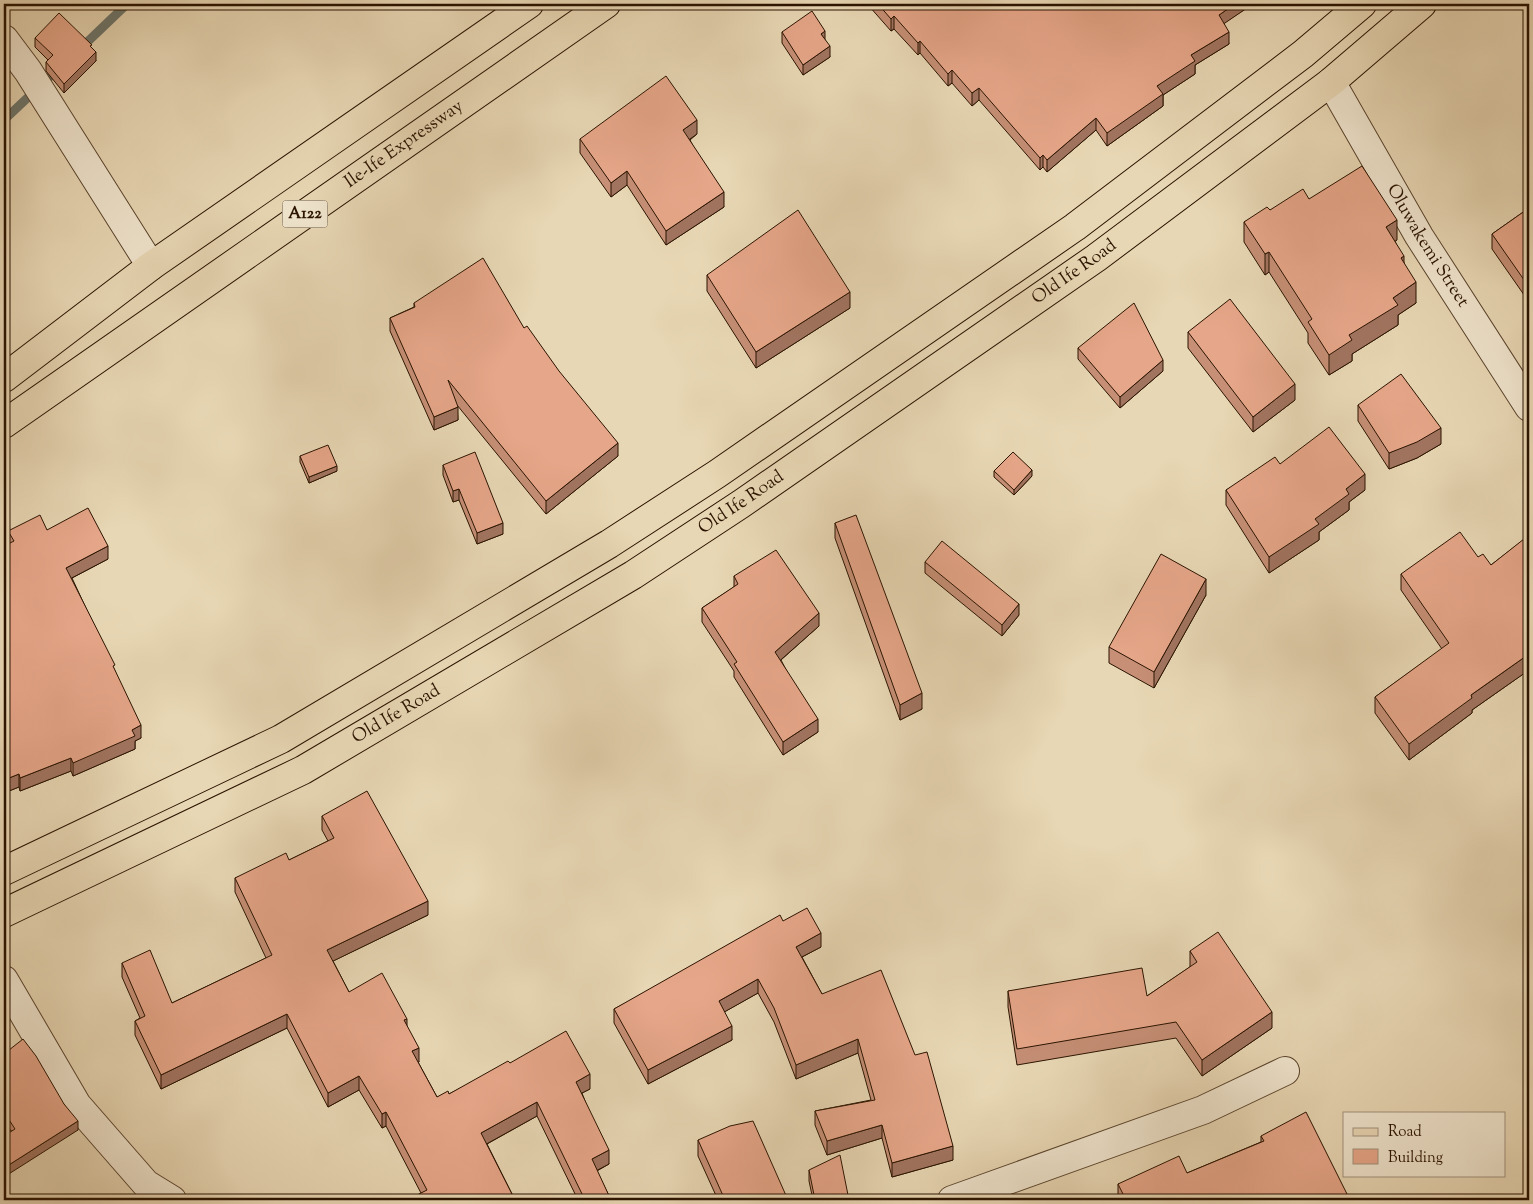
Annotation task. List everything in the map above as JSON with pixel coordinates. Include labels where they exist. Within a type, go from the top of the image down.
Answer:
[{"type":"main road","name":"A122","points":[[4,378],[151,266],[529,4]]},
{"type":"main road","name":"Ile-Ife Expressway","points":[[4,424],[606,4]]},
{"type":"main road","points":[[4,871],[281,739],[609,544],[717,474],[1075,227],[1303,54],[1362,4]]},
{"type":"main road","name":"Old Ife Road","points":[[4,913],[303,770],[633,575],[741,504],[1096,258],[1330,82],[1422,4]]},
{"type":"main road","points":[[1075,227],[1096,258]]},
{"type":"street","points":[[4,39],[28,71],[151,266]]},
{"type":"street","name":"Oluwakemi Street","points":[[1330,82],[1419,236],[1529,407]]},
{"type":"street","points":[[4,980],[77,1105],[146,1184],[172,1200]]},
{"type":"street","points":[[952,1200],[1203,1110],[1285,1071]]},
{"type":"building","points":[[878,4],[1235,4],[1219,15],[1229,32],[1191,55],[1195,61],[1157,86],[1163,94],[1107,133],[1096,118],[1047,160],[1043,155],[1040,158],[979,88],[972,93],[952,70],[948,74],[920,41],[918,43],[894,16],[891,19]]},
{"type":"building","points":[[812,11],[825,31],[821,34],[830,46],[803,65],[782,32]]},
{"type":"building","points":[[59,13],[92,45],[90,46],[96,52],[64,84],[46,62],[53,55],[35,38]]},
{"type":"building","points":[[666,76],[697,120],[683,130],[724,192],[666,231],[627,171],[611,183],[580,139]]},
{"type":"building","points":[[1362,166],[1397,220],[1386,227],[1404,256],[1401,258],[1416,282],[1393,298],[1398,305],[1349,335],[1352,340],[1329,355],[1308,322],[1312,319],[1269,252],[1265,254],[1244,222],[1267,207],[1270,210],[1303,189],[1309,199]]},
{"type":"building","points":[[1529,208],[1529,287],[1492,234]]},
{"type":"building","points":[[798,210],[850,292],[756,352],[707,275]]},
{"type":"building","points":[[483,258],[524,328],[527,326],[559,371],[618,443],[546,501],[448,380],[458,407],[434,417],[390,318],[415,307],[414,303]]},
{"type":"building","points":[[1230,299],[1295,384],[1253,417],[1188,332]]},
{"type":"building","points":[[1134,303],[1163,360],[1120,397],[1078,348]]},
{"type":"building","points":[[1401,374],[1441,428],[1417,442],[1389,453],[1358,405]]},
{"type":"building","points":[[1329,427],[1365,474],[1346,489],[1349,494],[1315,519],[1319,524],[1269,557],[1226,490],[1275,457],[1280,464]]},
{"type":"building","points":[[328,445],[337,466],[309,477],[300,456]]},
{"type":"building","points":[[475,452],[503,523],[477,533],[459,489],[453,491],[443,465]]},
{"type":"building","points":[[1013,452],[1032,470],[1014,490],[994,471]]},
{"type":"building","points":[[88,508],[108,546],[66,568],[115,665],[113,666],[141,725],[132,730],[135,736],[73,763],[71,758],[20,778],[19,774],[4,780],[4,546],[14,541],[8,531],[40,515],[47,530]]},
{"type":"building","points":[[856,515],[922,693],[900,705],[835,523]]},
{"type":"building","points":[[1529,517],[1529,527],[1524,520]]},
{"type":"building","points":[[1460,532],[1478,557],[1483,554],[1491,565],[1529,535],[1529,654],[1471,695],[1472,698],[1409,744],[1375,697],[1449,643],[1401,574]]},
{"type":"building","points":[[942,541],[1019,604],[1002,625],[925,562]]},
{"type":"building","points":[[776,550],[819,613],[775,652],[818,719],[783,742],[734,664],[737,662],[702,608],[738,584],[734,576]]},
{"type":"building","points":[[1161,554],[1206,579],[1154,672],[1109,647]]},
{"type":"building","points":[[367,791],[428,901],[327,950],[349,992],[382,973],[407,1019],[404,1020],[419,1048],[412,1051],[437,1097],[448,1091],[449,1094],[508,1061],[510,1063],[566,1031],[590,1074],[576,1082],[609,1150],[592,1159],[611,1200],[585,1200],[537,1102],[481,1133],[515,1200],[407,1200],[427,1190],[386,1112],[382,1114],[359,1076],[328,1093],[287,1014],[161,1075],[135,1021],[145,1016],[122,963],[150,950],[172,1003],[272,955],[235,878],[286,853],[289,860],[334,838],[322,816]]},
{"type":"building","points":[[807,908],[821,933],[796,947],[822,994],[881,970],[915,1055],[927,1052],[953,1146],[892,1163],[882,1125],[827,1141],[815,1111],[875,1100],[858,1039],[796,1065],[774,1008],[758,979],[719,1001],[732,1026],[648,1070],[614,1009],[780,915],[783,921]]},
{"type":"building","points":[[1218,932],[1272,1012],[1202,1060],[1176,1022],[1017,1049],[1008,991],[1142,968],[1147,996],[1197,962],[1190,951]]},
{"type":"building","points":[[23,1039],[36,1056],[64,1104],[78,1121],[4,1168],[4,1136],[15,1129],[4,1112],[4,1054]]},
{"type":"building","points":[[1306,1112],[1350,1200],[1126,1200],[1118,1184],[1179,1156],[1187,1173],[1264,1141],[1261,1136]]},
{"type":"building","points":[[753,1121],[788,1200],[725,1200],[698,1140],[730,1126]]},
{"type":"building","points":[[840,1155],[849,1200],[815,1200],[809,1170]]},
{"type":"waterway","points":[[81,48],[127,4]]},
{"type":"waterway","points":[[4,120],[58,69]]}]
